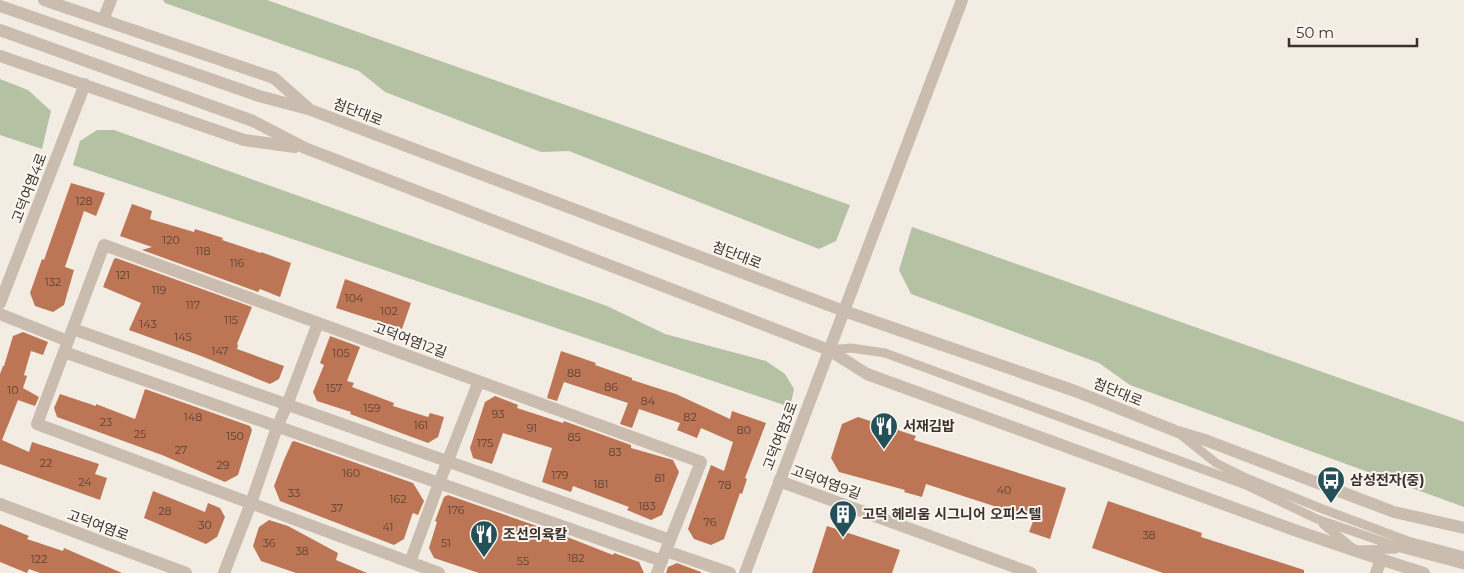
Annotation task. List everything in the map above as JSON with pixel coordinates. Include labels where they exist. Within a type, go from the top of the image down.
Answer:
[{"type":"street","points":[[44,0],[274,78],[308,109]]},
{"type":"street","points":[[103,20],[111,0]]},
{"type":"street","name":"고덕여염3로","points":[[745,573],[778,481],[962,0]]},
{"type":"street","name":"첨단대로","points":[[0,6],[259,96],[308,109],[844,311],[1075,391],[1178,432],[1205,440],[1394,512],[1464,528]]},
{"type":"street","points":[[0,30],[253,121],[305,148],[829,350],[867,374],[1297,531],[1424,573]]},
{"type":"street","points":[[0,56],[244,140],[305,148]]},
{"type":"street","name":"고덕여염4로","points":[[0,303],[85,84]]},
{"type":"street","name":"고덕여염12길","points":[[439,573],[37,424],[104,245],[701,462],[657,573]]},
{"type":"street","points":[[0,314],[277,426],[438,483],[666,551],[730,573]]},
{"type":"street","points":[[224,573],[251,503],[277,426],[287,405],[318,323]]},
{"type":"street","points":[[68,341],[287,405],[447,462],[666,551]]},
{"type":"street","points":[[410,562],[438,483],[479,381]]},
{"type":"street","name":"고덕여염9길","points":[[778,481],[1031,573]]},
{"type":"street","name":"고덕여염로","points":[[0,504],[186,573]]},
{"type":"street","points":[[1376,573],[1381,560]]},
{"type":"lane","points":[[829,350],[851,348],[885,353],[1246,485],[1317,519],[1404,549],[1464,565]]},
{"type":"lane","points":[[1178,432],[1216,463],[1246,478],[1408,541],[1464,556]]},
{"type":"lane","points":[[1317,519],[1356,550],[1404,549]]},
{"type":"green space","points":[[163,0],[267,0],[850,205],[836,241],[819,249],[569,151],[541,152],[385,92],[359,71],[165,3]]},
{"type":"green space","points":[[0,79],[28,90],[51,111],[42,149],[0,135]]},
{"type":"green space","points":[[97,130],[114,130],[607,306],[665,334],[766,361],[785,374],[794,389],[790,407],[73,165],[80,141]]},
{"type":"green space","points":[[912,227],[1464,422],[1464,507],[1130,385],[1099,363],[911,294],[899,270]]},
{"type":"building","points":[[71,183],[105,193],[96,216],[84,211],[65,267],[74,270],[64,305],[53,312],[35,306],[30,293],[42,259],[44,260]]},
{"type":"building","points":[[132,204],[152,211],[150,219],[194,232],[195,229],[291,263],[280,297],[260,289],[258,292],[142,250],[152,247],[120,236]]},
{"type":"building","points":[[116,258],[252,307],[237,344],[237,349],[284,366],[279,379],[270,384],[129,330],[141,303],[103,287]]},
{"type":"building","points":[[345,279],[411,303],[402,329],[336,308]]},
{"type":"building","points":[[23,332],[48,342],[43,355],[31,351],[24,375],[27,376],[23,388],[39,397],[35,406],[18,400],[2,440],[29,452],[32,442],[99,464],[95,474],[107,478],[100,500],[0,464],[0,374],[13,336]]},
{"type":"building","points":[[330,336],[360,347],[347,381],[354,383],[352,387],[394,403],[393,406],[428,417],[430,413],[444,417],[438,437],[428,443],[350,414],[351,412],[317,401],[313,392],[324,365],[320,363]]},
{"type":"building","points":[[561,351],[596,363],[595,365],[632,378],[632,380],[676,394],[730,419],[732,411],[766,423],[745,478],[747,479],[742,494],[740,493],[724,539],[711,545],[694,539],[688,529],[711,465],[724,471],[733,442],[701,428],[697,438],[677,430],[680,423],[639,409],[632,428],[620,424],[628,403],[564,382],[557,401],[547,398]]},
{"type":"building","points":[[145,389],[250,426],[252,430],[238,475],[225,482],[162,455],[57,417],[54,408],[60,394],[96,406],[96,404],[135,419]]},
{"type":"building","points":[[495,396],[518,405],[517,408],[563,423],[564,421],[631,445],[631,448],[673,460],[679,472],[662,515],[651,520],[627,510],[629,507],[573,486],[571,492],[542,482],[552,448],[503,433],[492,464],[473,458],[470,448],[485,402]]},
{"type":"building","points":[[858,417],[916,436],[914,440],[1066,488],[1050,539],[1029,532],[1034,519],[926,484],[922,497],[904,492],[905,490],[839,472],[831,458],[842,424]]},
{"type":"building","points":[[294,441],[413,483],[424,501],[418,515],[413,513],[404,539],[394,545],[280,501],[274,486]]},
{"type":"building","points":[[153,491],[205,512],[208,503],[220,508],[225,517],[217,537],[206,544],[144,518]]},
{"type":"building","points":[[448,495],[557,533],[613,555],[614,553],[639,562],[644,573],[479,573],[434,558],[429,548],[437,522],[435,521],[444,497]]},
{"type":"building","points":[[1108,501],[1202,533],[1201,537],[1304,570],[1304,573],[1163,573],[1092,548]]},
{"type":"building","points":[[269,520],[288,526],[338,553],[336,560],[367,573],[296,573],[261,561],[253,546],[259,527]]},
{"type":"building","points":[[0,524],[29,536],[27,539],[63,551],[64,548],[122,573],[40,573],[29,569],[27,573],[0,562]]},
{"type":"building","name":"고덕 헤리움 시그니어 오피스텔","points":[[827,526],[900,550],[892,573],[812,573]]},
{"type":"building","points":[[677,563],[701,573],[666,573],[668,567]]},
{"type":"place","name":"서재김밥","points":[[884,450]]},
{"type":"place","name":"삼성전자(중)","points":[[1331,504]]},
{"type":"place","name":"고덕 헤리움 시그니어 오피스텔","points":[[843,538]]},
{"type":"place","name":"조선의육칼","points":[[484,558]]}]
